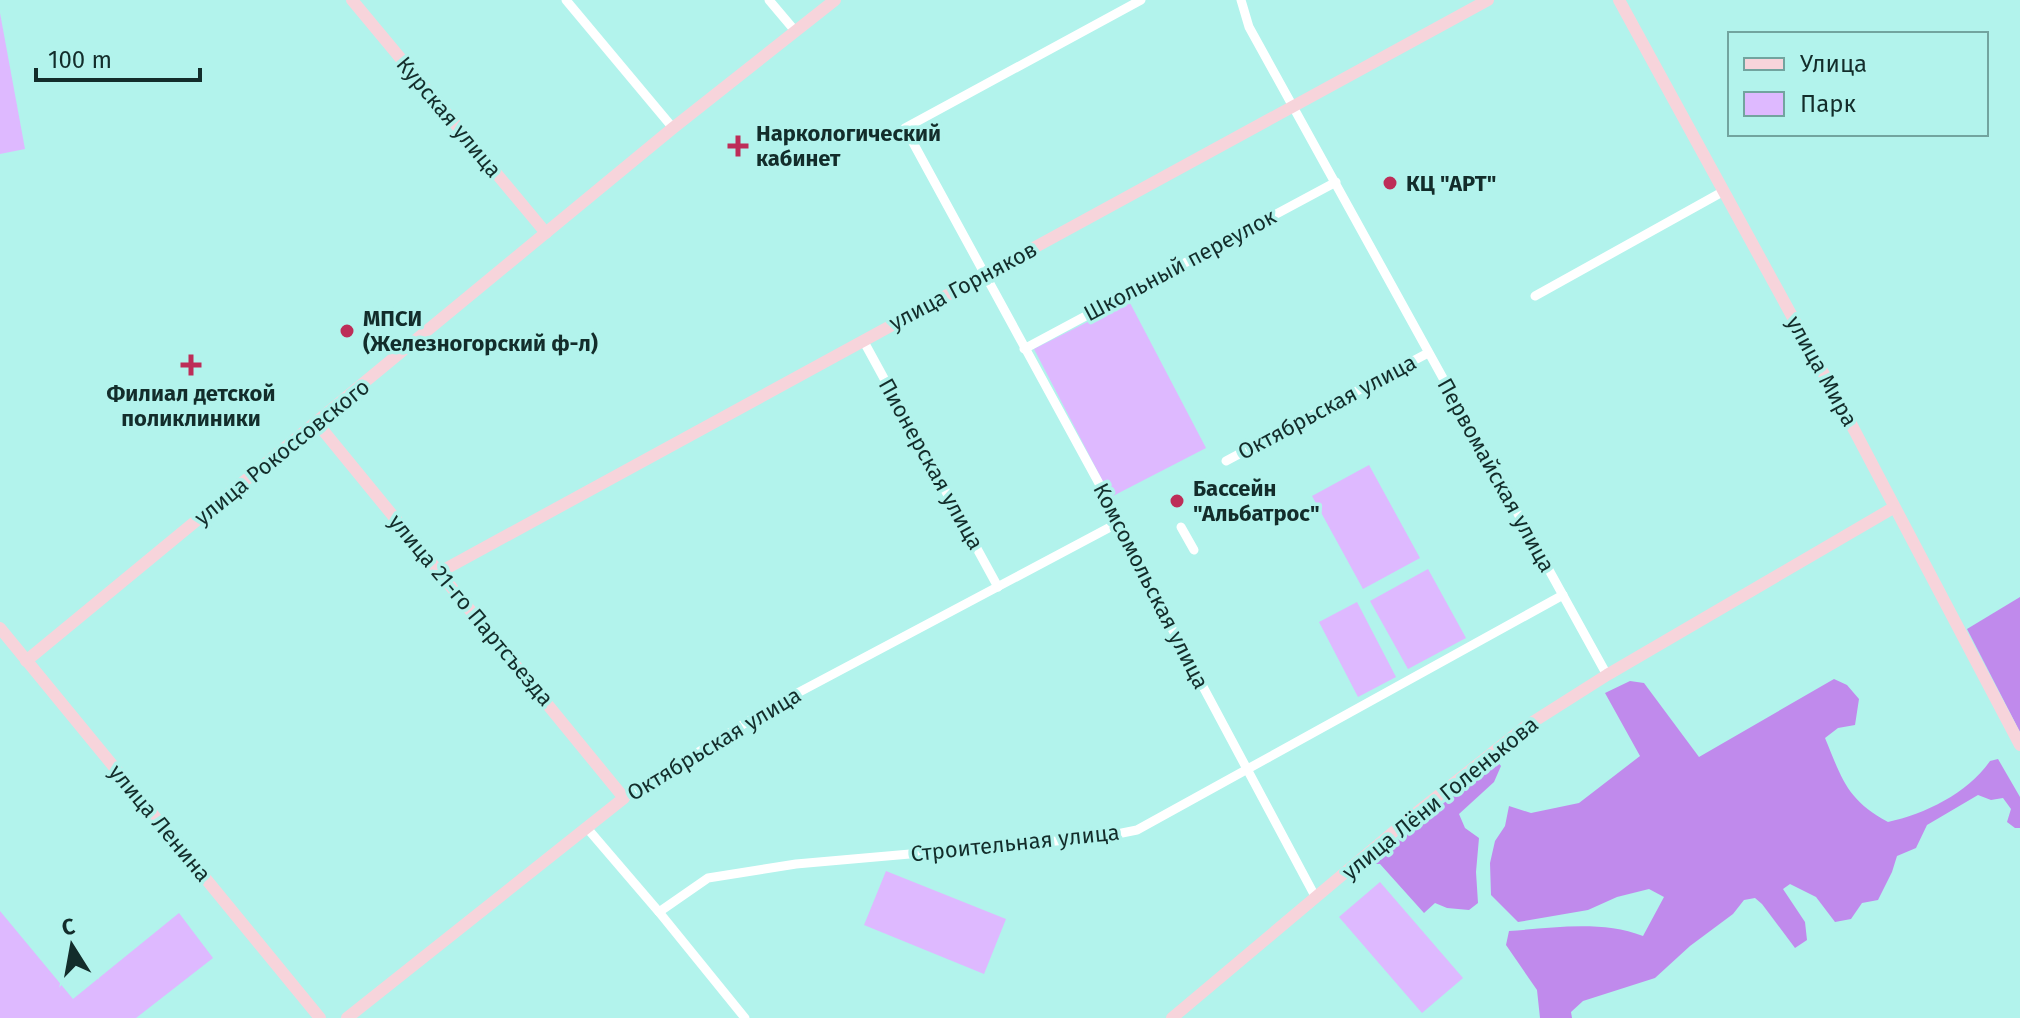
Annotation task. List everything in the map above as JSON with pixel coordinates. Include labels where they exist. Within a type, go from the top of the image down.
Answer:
[{"type":"street","name":"Курская улица","points":[[352,0],[546,233]]},
{"type":"street","points":[[566,0],[673,128]]},
{"type":"street","points":[[769,0],[796,32]]},
{"type":"street","name":"улица Рокоссовского","points":[[26,661],[673,128],[835,0]]},
{"type":"street","name":"Комсомольская улица","points":[[1141,0],[905,128],[1113,509],[1116,524],[1316,898]]},
{"type":"street","name":"Первомайская улица","points":[[1241,0],[1249,27],[1607,675]]},
{"type":"street","name":"улица Горняков","points":[[438,573],[1488,0]]},
{"type":"street","name":"улица Мира","points":[[1619,0],[1850,422],[2020,745]]},
{"type":"street","name":"Школьный переулок","points":[[1024,349],[1336,182]]},
{"type":"street","points":[[1535,296],[1724,191]]},
{"type":"street","name":"Пионерская улица","points":[[863,340],[998,587]]},
{"type":"street","name":"Октябрьская улица","points":[[1226,461],[1428,353]]},
{"type":"street","name":"улица 21-го Партсъезда","points":[[317,423],[624,798]]},
{"type":"street","name":"улица Лёни Голенькова","points":[[1172,1018],[1499,746],[1607,675],[1893,508]]},
{"type":"street","name":"Октябрьская улица","points":[[347,1018],[624,798],[773,706],[1116,524]]},
{"type":"street","points":[[1181,527],[1194,550]]},
{"type":"street","name":"Строительная улица","points":[[659,912],[708,878],[796,864],[1102,837],[1137,830],[1563,595]]},
{"type":"street","name":"улица Ленина","points":[[0,628],[320,1018]]},
{"type":"street","points":[[587,828],[745,1018]]},
{"type":"green space","points":[[0,13],[25,149],[0,154]]},
{"type":"green space","points":[[1129,301],[1206,448],[1111,497],[1034,349]]},
{"type":"green space","points":[[1369,465],[1420,558],[1363,589],[1312,496]]},
{"type":"green space","points":[[1428,569],[1466,638],[1408,669],[1370,601]]},
{"type":"green space","points":[[1357,602],[1396,677],[1358,697],[1319,622]]},
{"type":"green space","points":[[886,871],[1006,919],[984,974],[864,925]]},
{"type":"green space","points":[[1380,882],[1463,978],[1422,1013],[1339,917]]},
{"type":"green space","points":[[0,911],[73,999],[179,913],[213,958],[136,1018],[0,1018]]},
{"type":"shaded area","points":[[2020,597],[2020,732],[1967,629]]},
{"type":"shaded area","points":[[1834,679],[1847,685],[1859,699],[1855,725],[1838,728],[1825,738],[1848,787],[1874,814],[1888,822],[1931,808],[1970,783],[1990,761],[1998,759],[2020,797],[2020,828],[2007,822],[2011,809],[2003,798],[1991,800],[1978,795],[1927,825],[1916,848],[1897,856],[1878,900],[1862,903],[1851,919],[1835,922],[1816,897],[1790,884],[1783,889],[1805,922],[1807,940],[1795,948],[1762,904],[1755,898],[1744,900],[1733,914],[1690,946],[1655,978],[1583,1001],[1571,1012],[1572,1018],[1540,1018],[1537,990],[1506,945],[1509,931],[1594,927],[1643,936],[1664,897],[1649,889],[1617,897],[1588,910],[1518,922],[1491,895],[1490,863],[1495,841],[1505,826],[1509,806],[1531,813],[1579,803],[1640,756],[1605,693],[1630,681],[1644,683],[1699,757]]},
{"type":"shaded area","points":[[1497,761],[1501,766],[1494,782],[1459,814],[1465,828],[1479,838],[1476,872],[1478,903],[1469,910],[1447,908],[1435,903],[1424,913],[1380,864],[1375,864],[1383,851]]},
{"type":"place","name":"Наркологический кабинет","points":[[738,146]]},
{"type":"place","name":"КЦ \"АРТ\"","points":[[1390,183]]},
{"type":"place","name":"МПСИ (Железногорский ф-л)","points":[[347,331]]},
{"type":"place","name":"Филиал детской поликлиники","points":[[191,365]]},
{"type":"place","name":"Бассейн \"Альбатрос\"","points":[[1177,501]]}]
